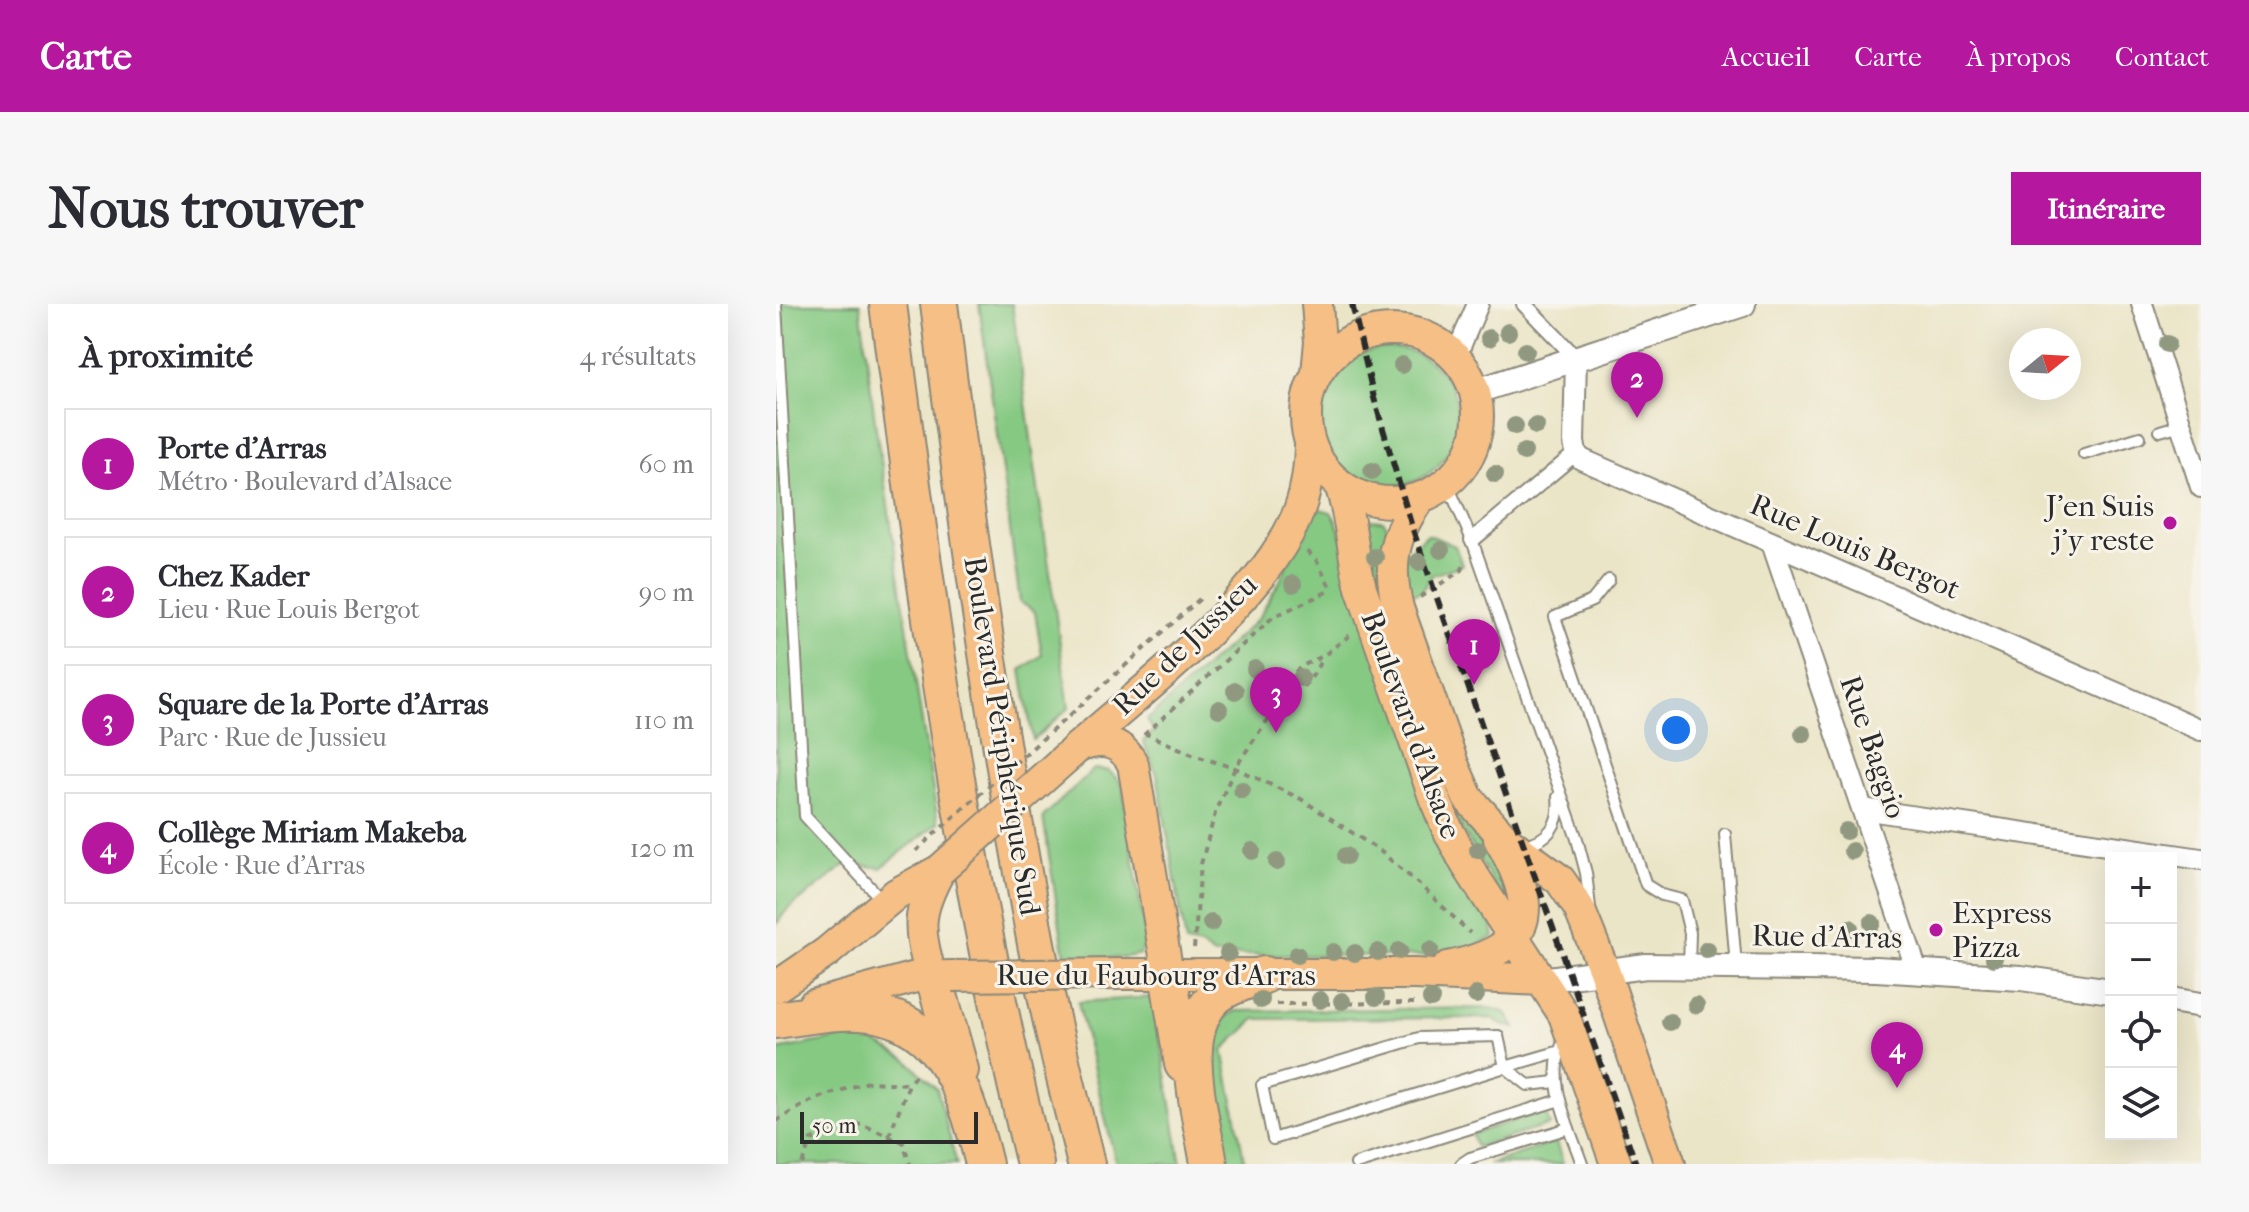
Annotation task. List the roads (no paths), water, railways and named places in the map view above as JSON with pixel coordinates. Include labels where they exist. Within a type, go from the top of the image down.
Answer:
[{"type":"highway","name":"Boulevard Périphérique Sud","points":[[888,304],[944,700],[981,915],[1035,1164]]},
{"type":"highway","name":"Boulevard Périphérique Sud","points":[[939,304],[977,591],[1006,777],[1042,977],[1086,1164]]},
{"type":"highway","points":[[1181,963],[1200,1164]]},
{"type":"highway","points":[[941,976],[937,988],[984,1164]]},
{"type":"highway","points":[[1209,1164],[1193,1060],[1196,1033],[1213,1000],[1229,989],[1268,989]]},
{"type":"highway","points":[[776,1017],[850,1012],[877,1014],[901,1022],[939,1052],[954,1073],[970,1107]]},
{"type":"main road","points":[[1317,304],[1320,342],[1317,373]]},
{"type":"main road","points":[[1404,304],[1415,333]]},
{"type":"main road","points":[[1387,330],[1415,333],[1437,343],[1455,358],[1467,374],[1474,392],[1478,422],[1474,442],[1461,469],[1447,483],[1420,498],[1378,502],[1354,494],[1322,468],[1310,446],[1306,428],[1309,390],[1317,373],[1335,351],[1359,336],[1387,330]]},
{"type":"main road","name":"Rue de Jussieu","points":[[1078,747],[1222,617],[1256,580],[1289,533],[1304,498],[1310,446]]},
{"type":"main road","name":"Boulevard d'Alsace","points":[[1340,485],[1349,513],[1361,588],[1434,797],[1459,853],[1564,1015],[1564,1041],[1616,1164]]},
{"type":"main road","name":"Boulevard d'Alsace","points":[[1420,498],[1405,518],[1397,538],[1392,567],[1395,595],[1453,764],[1468,798],[1483,817],[1560,880],[1579,908],[1604,970],[1670,1164]]},
{"type":"main road","points":[[776,987],[827,952],[885,902],[940,870],[1078,747],[1097,740],[1122,748],[1133,764],[1181,963]]},
{"type":"main road","points":[[1419,989],[1486,958],[1513,938],[1521,924],[1524,912],[1520,878],[1483,817]]},
{"type":"main road","points":[[940,870],[925,899],[920,918],[922,940],[941,976]]},
{"type":"main road","name":"Rue du Faubourg d'Arras","points":[[776,1017],[890,983],[941,976],[1125,974],[1181,963],[1268,989],[1419,989],[1541,980]]},
{"type":"street","points":[[1455,358],[1478,304]]},
{"type":"street","points":[[1472,540],[1576,453],[1576,358],[1524,304]]},
{"type":"street","points":[[1474,392],[1743,304]]},
{"type":"street","points":[[2142,304],[2201,487]]},
{"type":"street","name":"Rue Louis Bergot","points":[[1576,453],[1593,466],[2201,730]]},
{"type":"street","name":"Rue Baggio","points":[[1772,543],[1917,971]]},
{"type":"street","points":[[1862,809],[2201,859]]},
{"type":"street","name":"Rue d'Arras","points":[[1541,980],[1646,966],[1917,971],[2021,978],[2105,990]]},
{"type":"street","points":[[2177,1001],[2201,1005]]},
{"type":"lane","points":[[776,305],[805,816],[885,902]]},
{"type":"lane","points":[[2160,431],[2181,425]]},
{"type":"lane","points":[[2084,454],[2140,437]]},
{"type":"lane","points":[[1447,483],[1472,540],[1582,854],[1589,890],[1592,937]]},
{"type":"lane","points":[[1609,580],[1592,601],[1555,617],[1646,885],[1662,895],[1682,900],[1690,933],[1689,967]]},
{"type":"lane","points":[[1513,844],[1526,845],[1538,841],[1554,827],[1559,813],[1557,783]]},
{"type":"lane","points":[[1725,834],[1736,968]]},
{"type":"lane","points":[[1556,1082],[1528,1085],[1505,1067],[1498,1036],[1419,1038],[1262,1085],[1273,1139],[1505,1067],[1564,1041]]},
{"type":"lane","points":[[1564,1041],[1556,1082],[1582,1164]]},
{"type":"lane","points":[[1356,1164],[1560,1100]]},
{"type":"lane","points":[[1461,1164],[1470,1158],[1569,1128]]},
{"type":"railway","points":[[1352,304],[1374,398],[1412,527],[1636,1164]]},
{"type":"place","name":"Chez Kader","points":[[1637,418]]},
{"type":"place","name":"J'en Suis j'y reste","points":[[2170,523]]},
{"type":"place","name":"Porte d'Arras","points":[[1474,685]]},
{"type":"place","name":"Square de la Porte d'Arras","points":[[1276,733]]},
{"type":"place","name":"Express Pizza","points":[[1936,930]]},
{"type":"place","name":"Collège Miriam Makeba","points":[[1897,1088]]}]
